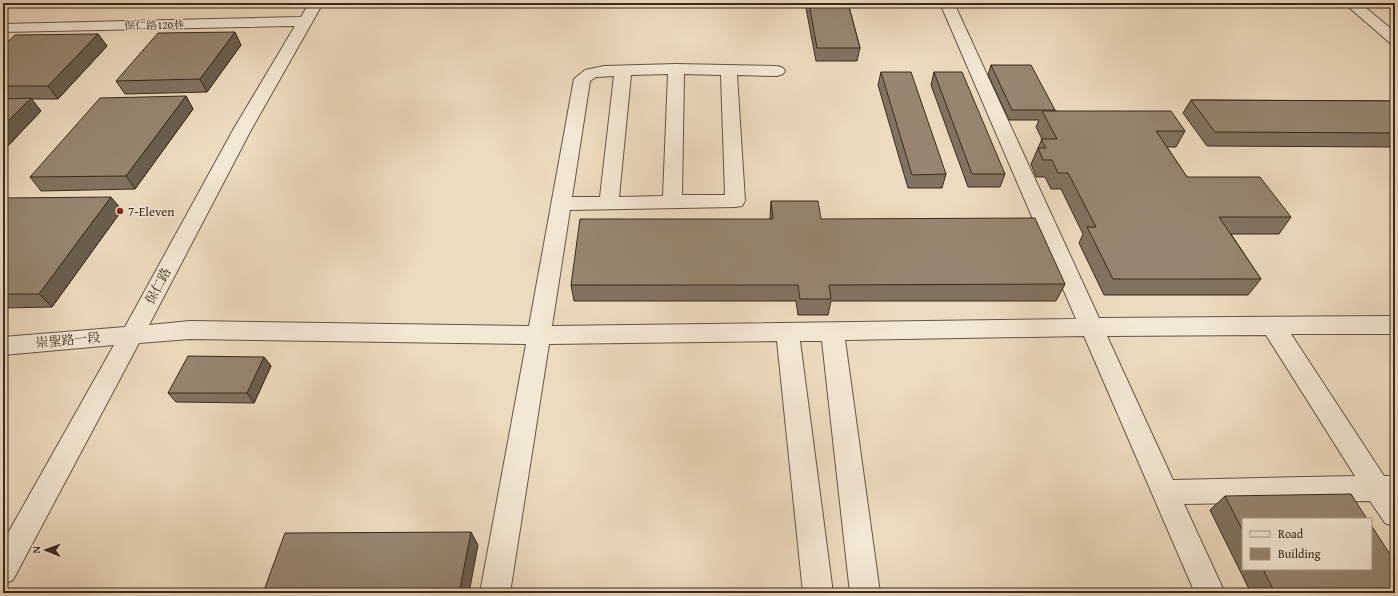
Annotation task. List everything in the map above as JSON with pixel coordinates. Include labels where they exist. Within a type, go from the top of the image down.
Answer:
[{"type":"street","name":"保仁路","points":[[3,570],[242,130],[304,21],[316,3]]},
{"type":"street","points":[[947,3],[1210,593]]},
{"type":"street","points":[[1351,3],[1395,40]]},
{"type":"street","name":"保仁路120巷","points":[[9,28],[304,21]]},
{"type":"street","points":[[3,40],[9,28]]},
{"type":"street","points":[[672,202],[676,69]]},
{"type":"street","points":[[495,593],[582,80],[591,73],[623,70],[676,69],[777,71]]},
{"type":"street","points":[[609,203],[623,70]]},
{"type":"street","points":[[560,204],[735,201],[729,71]]},
{"type":"street","name":"崇聖路一段","points":[[3,346],[190,330],[538,335],[788,333],[1091,327],[1395,325]]},
{"type":"street","points":[[1273,326],[1386,488],[1395,514]]},
{"type":"street","points":[[832,332],[865,593]]},
{"type":"street","points":[[788,333],[818,593]]},
{"type":"street","points":[[1165,492],[1386,488]]},
{"type":"building","points":[[809,3],[848,3],[860,48],[817,48]]},
{"type":"building","points":[[235,32],[200,79],[116,81],[158,33]]},
{"type":"building","points":[[98,34],[48,86],[3,86],[3,46],[15,35]]},
{"type":"building","points":[[991,65],[1031,65],[1055,110],[1012,110]]},
{"type":"building","points":[[881,72],[911,72],[946,174],[912,175]]},
{"type":"building","points":[[934,72],[962,72],[1005,174],[972,174]]},
{"type":"building","points":[[186,96],[126,176],[30,177],[100,98]]},
{"type":"building","points":[[31,98],[3,126],[3,99]]},
{"type":"building","points":[[1191,100],[1395,101],[1395,133],[1215,132]]},
{"type":"building","points":[[1042,111],[1171,111],[1185,131],[1156,131],[1187,177],[1260,177],[1291,217],[1219,217],[1261,279],[1113,279],[1087,227],[1096,227],[1068,173],[1058,173],[1052,160],[1043,160],[1038,148],[1046,148],[1041,139],[1057,139]]},
{"type":"building","points":[[111,197],[39,294],[3,294],[3,198]]},
{"type":"building","points":[[771,201],[818,201],[821,219],[1035,218],[1065,284],[829,285],[831,299],[800,299],[798,285],[571,285],[580,219],[773,219]]},
{"type":"building","points":[[188,356],[264,357],[247,393],[168,393]]},
{"type":"building","points":[[1351,494],[1366,518],[1242,518],[1242,529],[1225,496]]},
{"type":"building","points":[[1372,527],[1395,562],[1395,593],[1275,593],[1264,570],[1372,570]]},
{"type":"building","points":[[471,532],[459,593],[263,593],[285,533]]},
{"type":"place","name":"7-Eleven","points":[[120,211]]}]
